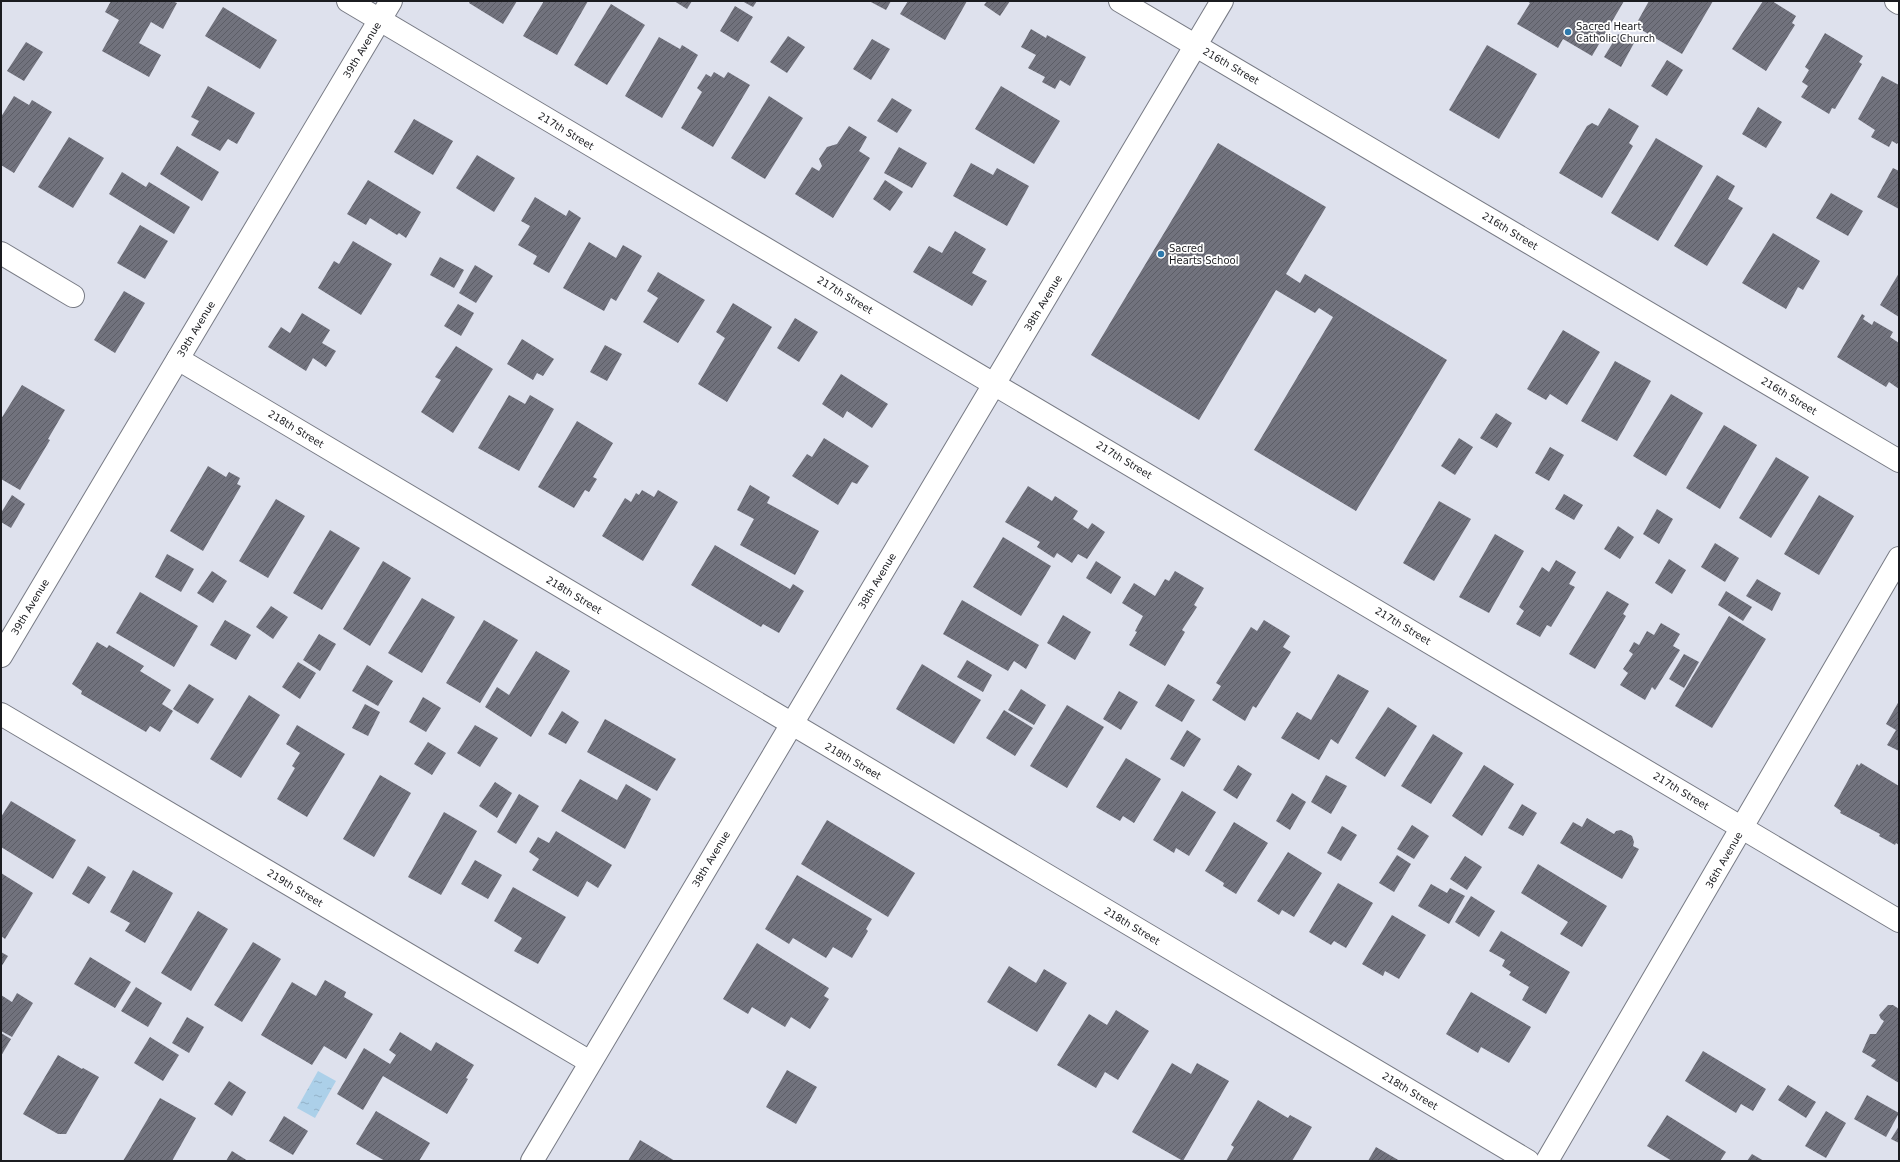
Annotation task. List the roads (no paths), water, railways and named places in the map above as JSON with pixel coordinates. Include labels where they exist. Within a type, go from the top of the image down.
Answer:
[{"type":"street","name":"217th Street","points":[[348,1],[1899,921]]},
{"type":"street","name":"39th Avenue","points":[[1,656],[391,1]]},
{"type":"street","name":"216th Street","points":[[1120,1],[1899,461]]},
{"type":"street","name":"38th Avenue","points":[[532,1161],[1222,1]]},
{"type":"street","points":[[1,253],[73,296]]},
{"type":"street","name":"218th Street","points":[[178,359],[1528,1161]]},
{"type":"street","name":"36th Avenue","points":[[1547,1161],[1743,828],[1899,558]]},
{"type":"street","name":"219th Street","points":[[1,714],[590,1062]]},
{"type":"water","points":[[318,1071],[336,1081],[315,1118],[297,1108]]},
{"type":"place","name":"Sacred Heart Catholic Church","points":[[1568,32]]},
{"type":"place","name":"Sacred Hearts School","points":[[1161,254]]}]
